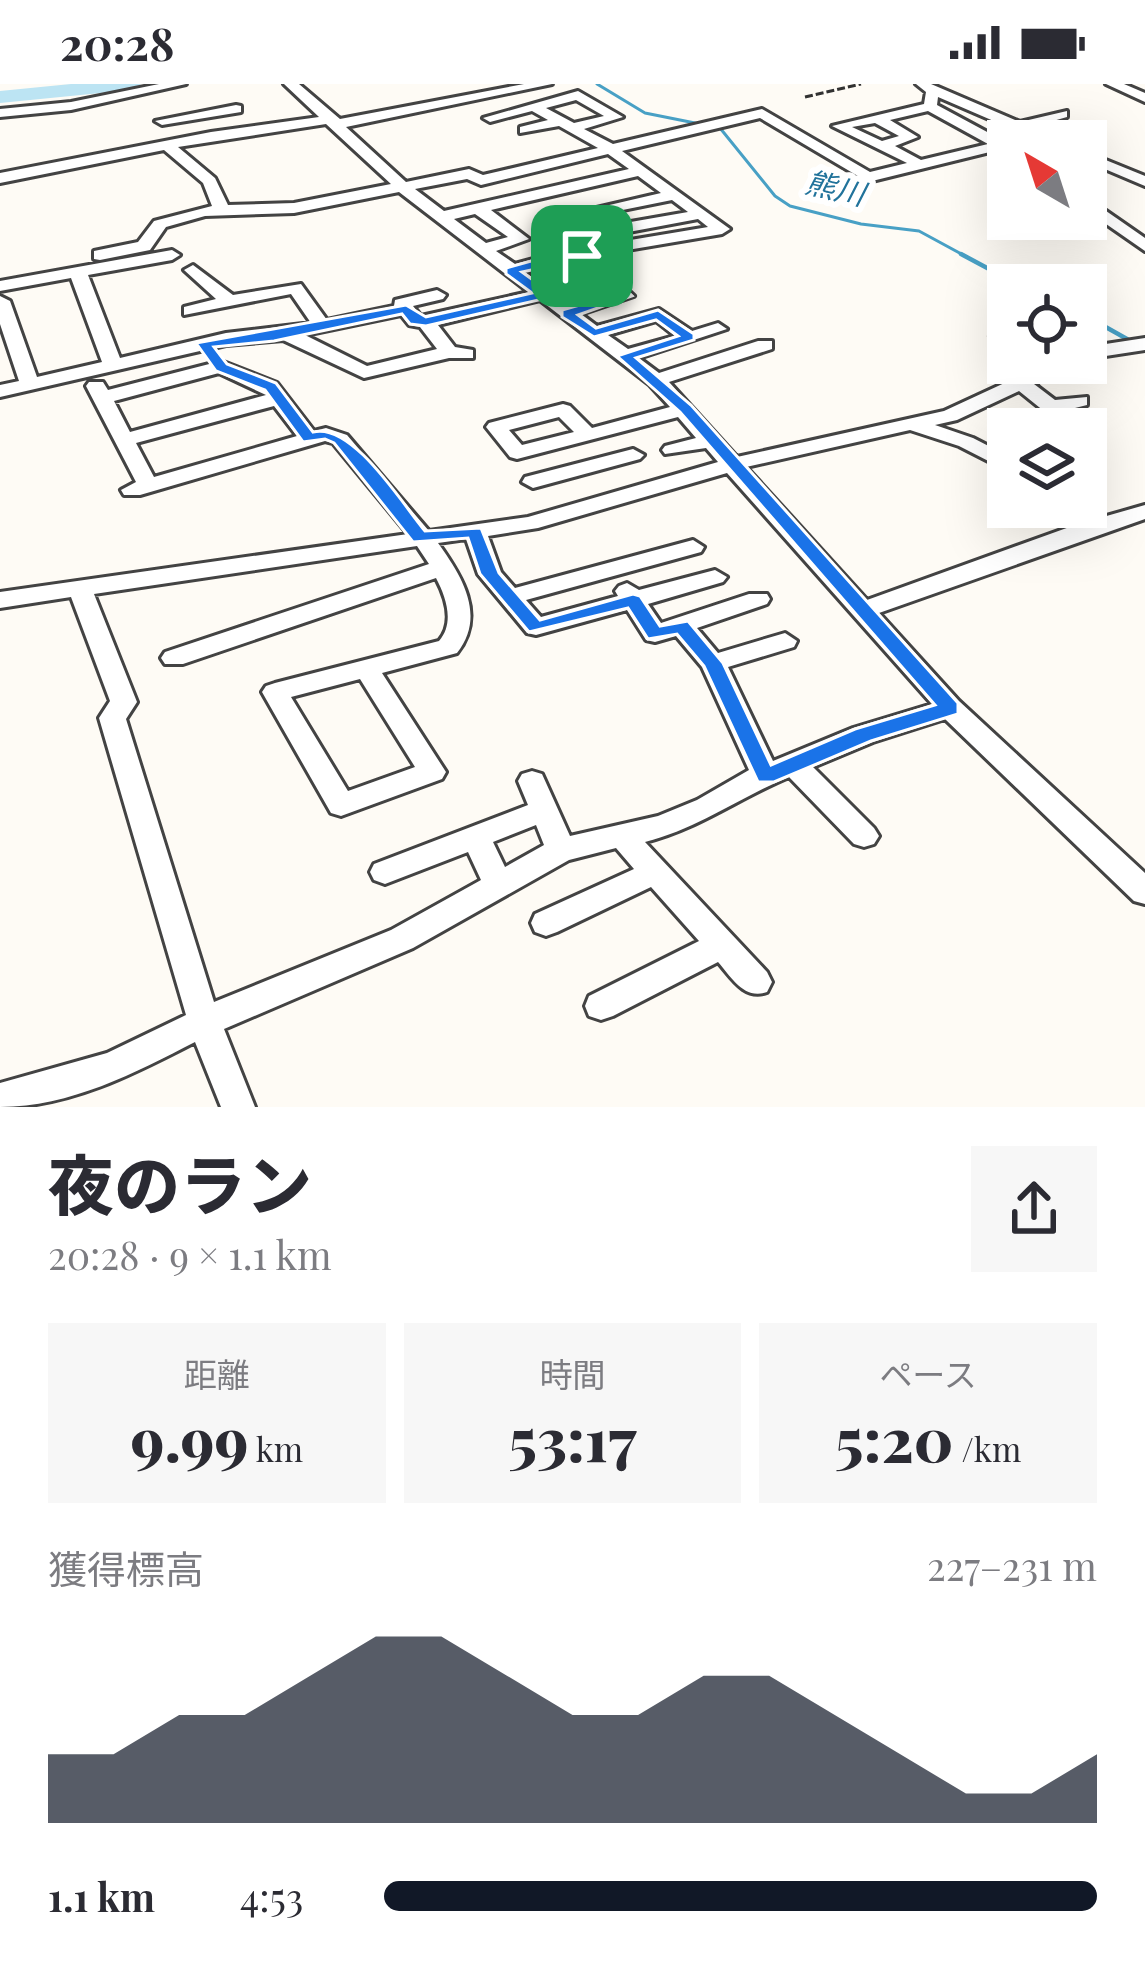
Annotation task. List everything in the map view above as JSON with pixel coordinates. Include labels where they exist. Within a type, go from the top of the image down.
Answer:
[{"type":"street","points":[[0,113],[71,106],[179,84]]},
{"type":"street","points":[[291,84],[405,189],[656,380],[950,708],[1145,892]]},
{"type":"street","points":[[0,178],[211,136],[335,122],[545,84]]},
{"type":"street","points":[[1113,84],[1145,98]]},
{"type":"street","points":[[878,109],[911,137],[871,145],[839,126],[878,109],[899,113],[932,94],[967,92],[968,85]]},
{"type":"street","points":[[490,118],[578,94],[616,117],[525,130]]},
{"type":"street","points":[[932,94],[987,127]]},
{"type":"street","points":[[932,94],[987,127]]},
{"type":"street","points":[[511,271],[560,257],[722,229],[609,148],[536,108]]},
{"type":"street","points":[[162,122],[236,109]]},
{"type":"street","points":[[100,255],[144,246],[160,224],[221,208],[294,208],[470,174],[481,180],[762,113],[868,176],[987,147]]},
{"type":"street","points":[[1050,120],[1062,114]]},
{"type":"street","points":[[191,116],[211,136]]},
{"type":"street","points":[[167,145],[209,182],[221,208]]},
{"type":"street","points":[[884,145],[914,161]]},
{"type":"street","points":[[1107,165],[1145,181]]},
{"type":"street","points":[[440,217],[641,171]]},
{"type":"street","points":[[563,189],[619,248]]},
{"type":"street","points":[[583,213],[674,195]]},
{"type":"street","points":[[479,208],[521,239],[483,249]]},
{"type":"street","points":[[602,232],[701,214]]},
{"type":"street","points":[[1107,218],[1145,246]]},
{"type":"street","points":[[0,286],[172,255]]},
{"type":"street","points":[[567,314],[625,296],[582,256]]},
{"type":"street","points":[[77,271],[113,365]]},
{"type":"street","points":[[193,279],[222,303]]},
{"type":"street","points":[[190,311],[295,288],[324,328]]},
{"type":"street","points":[[437,296],[401,304],[416,321],[426,322],[543,294]]},
{"type":"street","points":[[0,300],[6,338],[30,384]]},
{"type":"street","points":[[0,391],[203,343],[324,328],[406,309]]},
{"type":"street","points":[[594,333],[658,314],[689,337]]},
{"type":"street","points":[[286,334],[333,352],[364,372],[458,353],[426,322]]},
{"type":"street","points":[[625,356],[718,328]]},
{"type":"street","points":[[203,343],[221,368],[270,387],[309,438]]},
{"type":"street","points":[[656,380],[765,344]]},
{"type":"street","points":[[1107,349],[1138,344]]},
{"type":"street","points":[[102,398],[221,368]]},
{"type":"street","points":[[88,371],[124,440],[140,487],[326,434],[340,440],[445,567],[458,603],[460,629],[448,647],[366,668],[275,692],[341,805],[432,772],[366,668]]},
{"type":"street","points":[[0,600],[475,532],[605,502],[733,464],[950,416],[1022,384],[1059,414],[1080,401]]},
{"type":"street","points":[[124,440],[279,398]]},
{"type":"street","points":[[588,435],[563,410],[496,427],[517,453],[588,435],[686,409]]},
{"type":"street","points":[[910,424],[987,454]]},
{"type":"street","points":[[671,450],[713,440]]},
{"type":"street","points":[[552,444],[605,502]]},
{"type":"street","points":[[533,482],[633,454]]},
{"type":"street","points":[[1107,523],[1145,512]]},
{"type":"street","points":[[861,611],[1089,528]]},
{"type":"street","points":[[475,532],[490,574],[536,627],[715,577]]},
{"type":"street","points":[[512,596],[693,548]]},
{"type":"street","points":[[174,658],[445,567]]},
{"type":"street","points":[[613,570],[655,634],[758,599]]},
{"type":"street","points":[[80,589],[124,702],[112,718],[153,844],[201,1023],[238,1107]]},
{"type":"street","points":[[681,626],[713,663],[780,771],[864,836]]},
{"type":"street","points":[[713,663],[785,641]]},
{"type":"street","points":[[0,1099],[113,1067],[201,1023],[402,939],[561,850],[663,826],[863,735],[950,708]]},
{"type":"street","points":[[532,781],[561,850]]},
{"type":"street","points":[[385,872],[544,810]]},
{"type":"street","points":[[475,835],[498,884]]},
{"type":"street","points":[[622,835],[756,982]]},
{"type":"street","points":[[546,923],[655,872]]},
{"type":"street","points":[[601,1006],[722,945]]},
{"type":"path","points":[[806,97],[861,84]]},
{"type":"waterway","points":[[0,97],[131,84]]},
{"type":"waterway","name":"熊川","points":[[597,84],[645,113],[720,128],[775,196],[790,206],[861,224],[919,231],[967,257]]},
{"type":"waterway","name":"熊川","points":[[961,254],[987,268]]},
{"type":"waterway","name":"熊川","points":[[1107,328],[1145,349]]},
{"type":"route","points":[[582,256],[625,296],[567,314],[594,333],[658,314],[689,337],[625,356],[686,409],[950,708],[863,735],[766,776],[713,663],[681,626],[655,634],[633,601],[536,627],[490,574],[475,532],[420,538],[340,440],[326,434],[309,438],[270,387],[221,368],[203,343],[324,328],[406,309],[416,321],[426,322],[543,294],[511,271],[582,256]]}]
